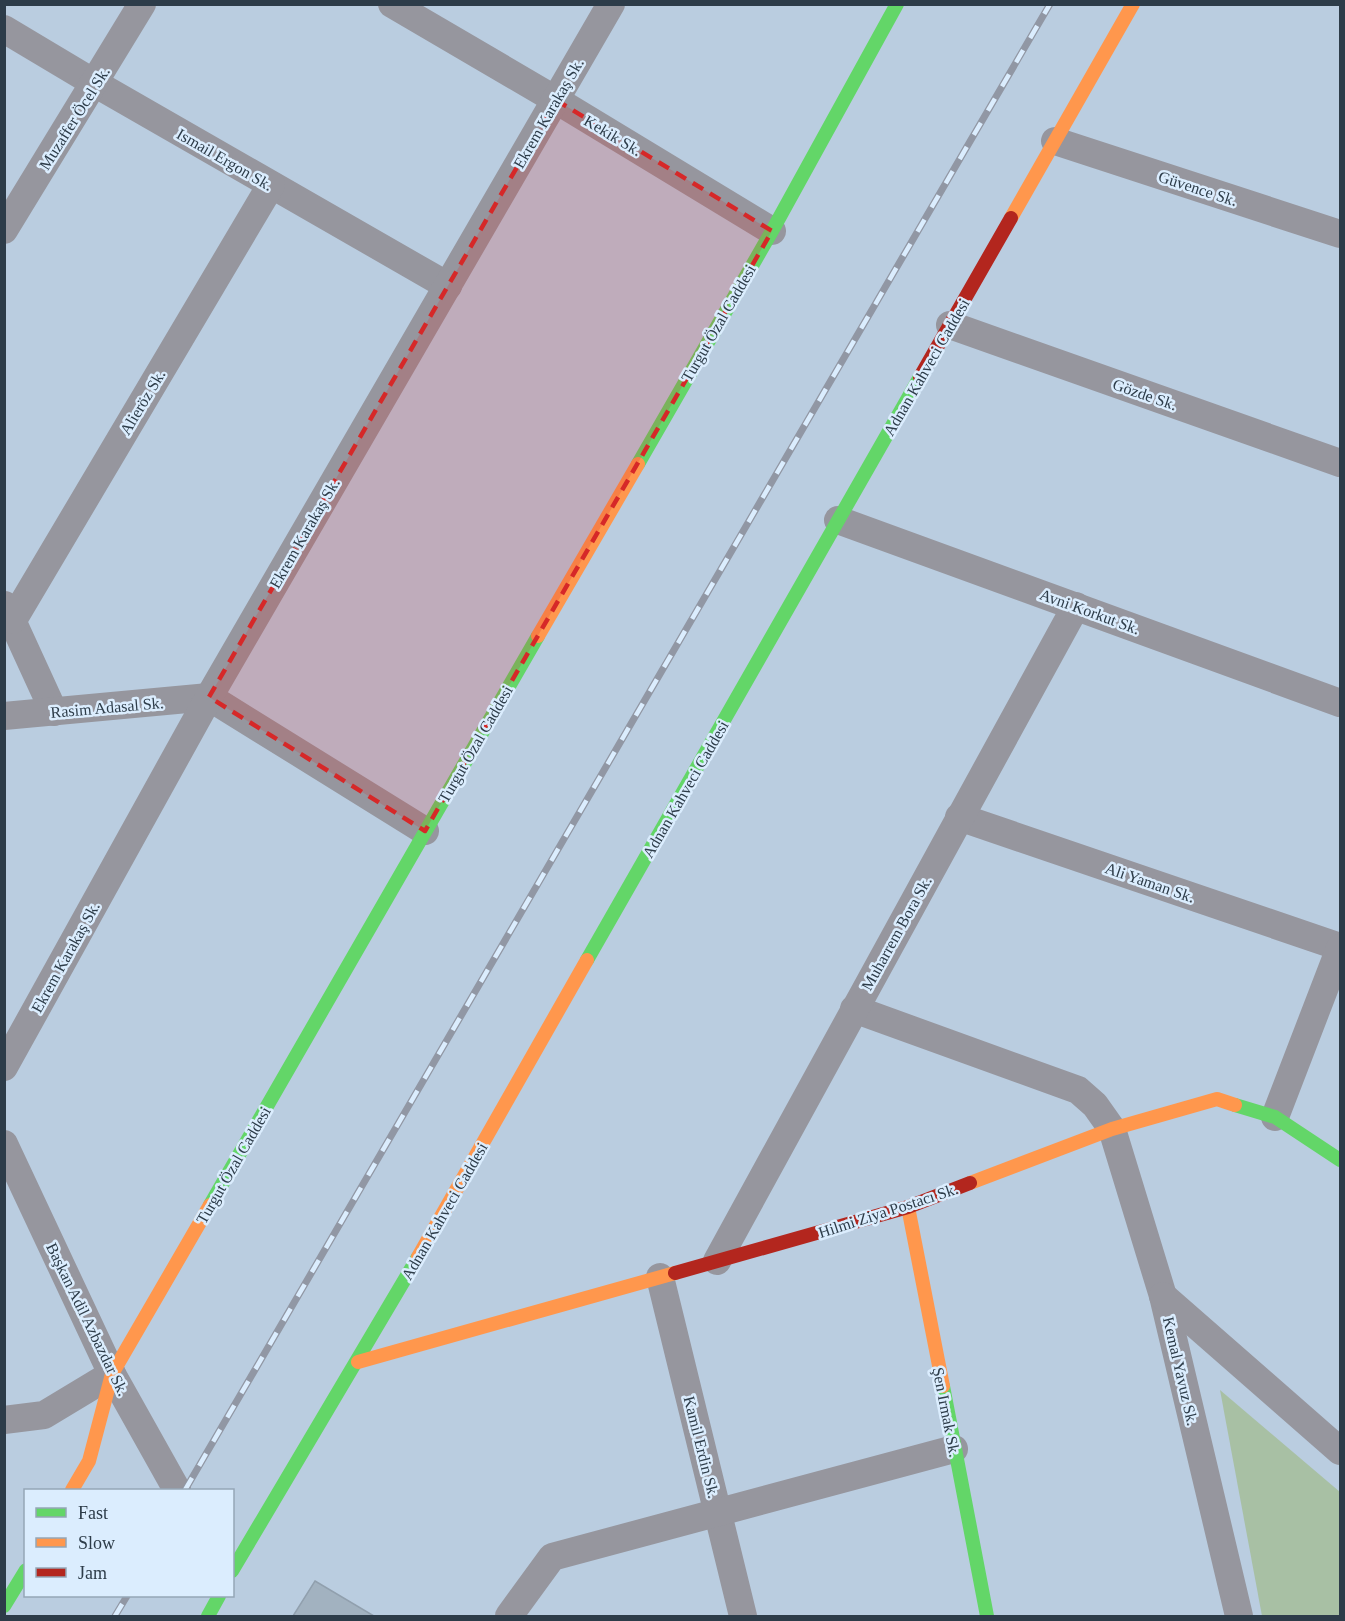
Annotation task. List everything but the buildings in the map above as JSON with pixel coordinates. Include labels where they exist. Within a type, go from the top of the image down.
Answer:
[{"type":"main road","name":"Turgut Özal Caddesi","points":[[73,1489],[89,1461],[112,1374],[772,231],[897,4]]},
{"type":"main road","name":"Adnan Kahveci Caddesi","points":[[236,1553],[358,1362],[1133,4]]},
{"type":"main road","name":"Hilmi Ziya Postacı Sk.","points":[[358,1362],[909,1207],[1112,1129],[1217,1099],[1275,1117],[1341,1160]]},
{"type":"main road","name":"Şen Irmak Sk.","points":[[909,1207],[987,1617]]},
{"type":"main road","points":[[4,1606],[24,1573]]},
{"type":"main road","points":[[208,1617],[218,1597]]},
{"type":"street","name":"Muzaffer Öcel Sk.","points":[[4,230],[96,84],[142,4]]},
{"type":"street","name":"Kekik Sk.","points":[[392,4],[772,231]]},
{"type":"street","name":"Ekrem Karakaş Sk.","points":[[4,1067],[209,697],[611,4]]},
{"type":"street","name":"Ismail Ergon Sk.","points":[[4,28],[96,84],[448,286]]},
{"type":"street","name":"Güvence Sk.","points":[[1055,141],[1341,234]]},
{"type":"street","name":"Alieröz Sk.","points":[[9,612],[271,185]]},
{"type":"street","name":"Gözde Sk.","points":[[950,326],[1341,462]]},
{"type":"street","name":"Avni Korkut Sk.","points":[[838,520],[1341,703]]},
{"type":"street","name":"Muharrem Bora Sk.","points":[[717,1261],[1076,606]]},
{"type":"street","points":[[9,612],[54,712]]},
{"type":"street","points":[[209,697],[425,831]]},
{"type":"street","name":"Rasim Adasal Sk.","points":[[4,716],[209,697]]},
{"type":"street","name":"Ali Yaman Sk.","points":[[959,817],[1341,948]]},
{"type":"street","points":[[1275,1117],[1341,948]]},
{"type":"street","name":"Kemal Yavuz Sk.","points":[[854,1009],[1078,1090],[1095,1105],[1112,1129],[1162,1296],[1239,1617]]},
{"type":"street","name":"Başkan Adil Azbazdar Sk.","points":[[4,1144],[112,1374],[176,1489]]},
{"type":"street","name":"Kamil Erdin Sk.","points":[[660,1277],[743,1617]]},
{"type":"street","points":[[1162,1296],[1341,1451]]},
{"type":"street","points":[[4,1420],[44,1415],[112,1374]]},
{"type":"street","points":[[508,1617],[552,1557],[954,1449]]},
{"type":"highlighted area","points":[[556,100],[772,231],[425,831],[209,697]]},
{"type":"green space","points":[[1220,1390],[1340,1492],[1340,1616],[1262,1616]]},
{"type":"railway","points":[[186,1489],[1050,4]]},
{"type":"railway","points":[[115,1616],[126,1597]]},
{"type":"traffic: fast","points":[[638,464],[772,231],[897,4]]},
{"type":"traffic: fast","points":[[587,960],[920,377]]},
{"type":"traffic: fast","points":[[210,1205],[538,636]]},
{"type":"traffic: fast","points":[[1235,1105],[1275,1117],[1340,1160]]},
{"type":"traffic: fast","points":[[234,1568],[418,1257]]},
{"type":"traffic: fast","points":[[943,1386],[987,1616]]},
{"type":"traffic: fast","points":[[4,1606],[24,1573]]},
{"type":"traffic: fast","points":[[208,1616],[218,1597]]},
{"type":"traffic: slow","points":[[1011,218],[1133,4]]},
{"type":"traffic: slow","points":[[538,636],[638,464]]},
{"type":"traffic: slow","points":[[418,1257],[587,960]]},
{"type":"traffic: slow","points":[[970,1183],[1112,1129],[1217,1099],[1235,1105]]},
{"type":"traffic: slow","points":[[73,1489],[89,1461],[112,1374],[210,1205]]},
{"type":"traffic: slow","points":[[908,1207],[943,1386]]},
{"type":"traffic: slow","points":[[358,1362],[675,1273]]},
{"type":"traffic: jam","points":[[920,377],[1011,218]]},
{"type":"traffic: jam","points":[[675,1273],[908,1207],[970,1183]]}]
